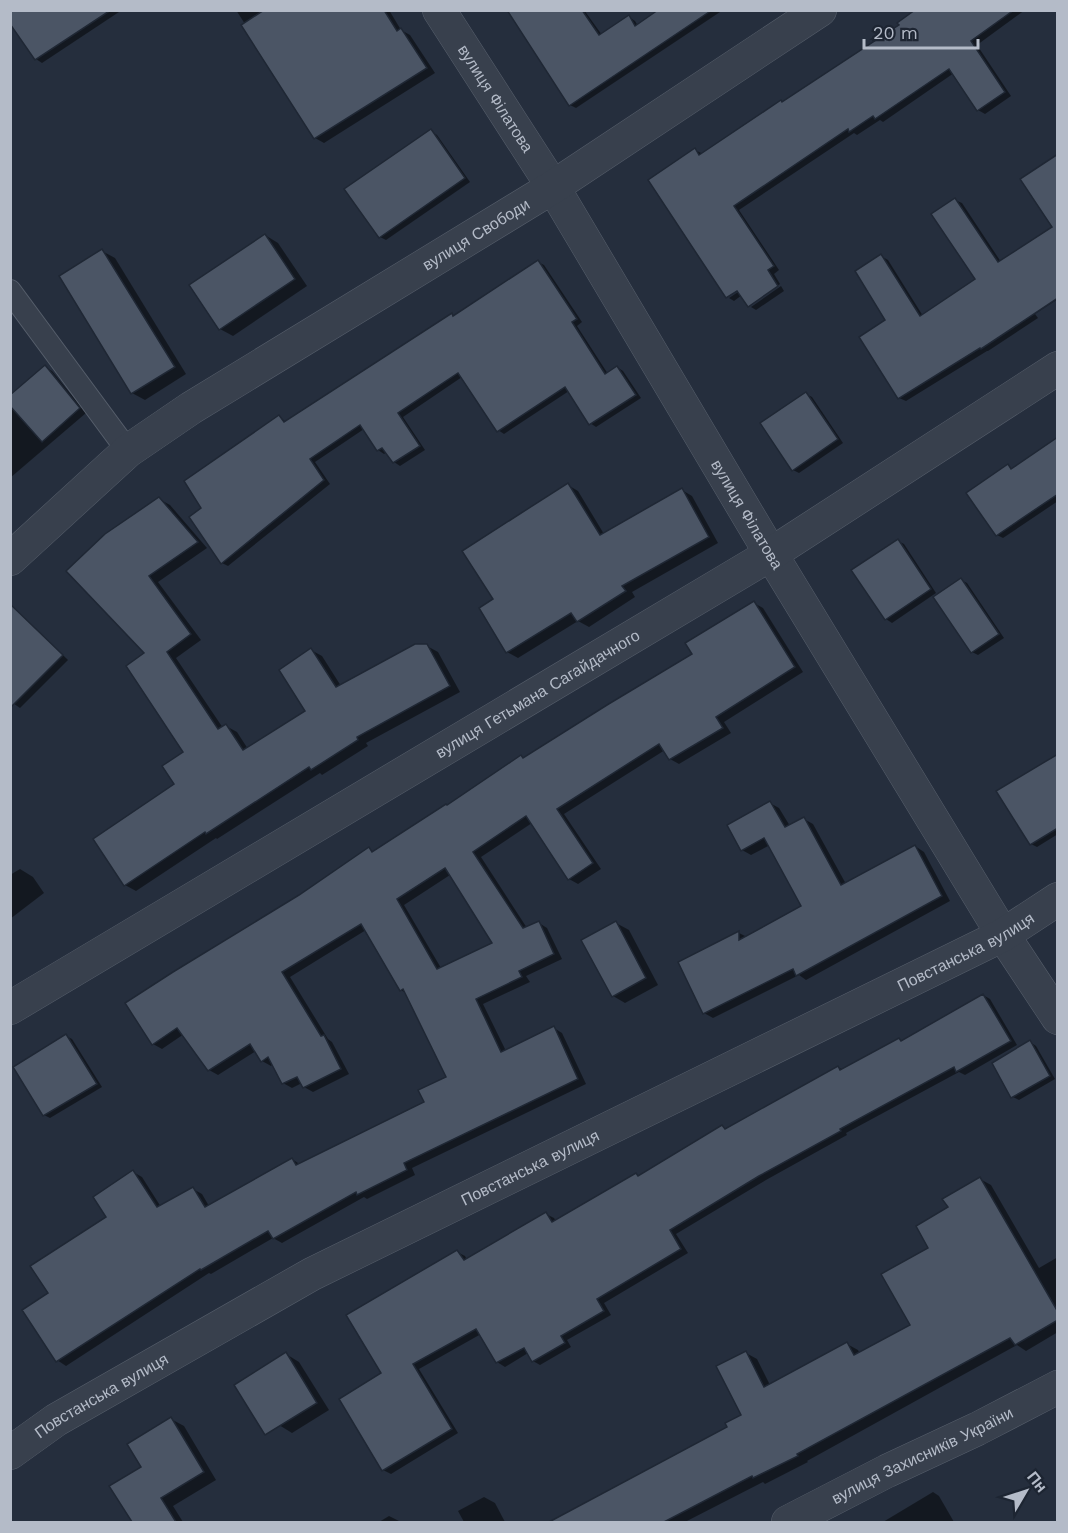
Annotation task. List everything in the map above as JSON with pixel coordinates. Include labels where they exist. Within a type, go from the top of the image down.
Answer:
[{"type":"street","name":"вулиця Філатова","points":[[439,10],[553,188],[771,555],[1003,935],[1058,1018]]},
{"type":"street","name":"вулиця Свободи","points":[[10,559],[128,451],[191,408],[553,188],[820,10]]},
{"type":"street","name":"вулиця Гетьмана Сагайдачного","points":[[10,1008],[771,555],[1058,368]]},
{"type":"street","name":"Повстанська вулиця","points":[[10,1453],[56,1420],[312,1274],[1003,935],[1058,899]]},
{"type":"street","name":"вулиця Захисників України","points":[[788,1522],[1058,1387]]},
{"type":"lane","points":[[10,291],[128,451]]},
{"type":"building","points":[[10,10],[111,10],[35,60],[10,24]]},
{"type":"building","points":[[264,10],[384,10],[397,31],[401,28],[427,68],[314,139],[241,25]]},
{"type":"building","points":[[507,10],[582,10],[599,35],[629,15],[635,26],[658,10],[712,10],[569,106]]},
{"type":"building","points":[[915,10],[1014,10],[971,41],[1005,92],[977,111],[949,69],[875,119],[873,116],[849,132],[848,129],[734,206],[774,266],[768,270],[778,286],[748,307],[737,291],[726,298],[648,180],[695,148],[699,155],[899,25],[897,23]]},
{"type":"building","points":[[431,129],[465,178],[379,238],[344,189]]},
{"type":"building","points":[[1058,154],[1058,298],[981,349],[898,399],[859,337],[885,320],[855,271],[881,254],[920,316],[975,279],[931,214],[955,198],[998,262],[1052,227],[1020,179]]},
{"type":"building","points":[[265,234],[295,279],[219,330],[189,285]]},
{"type":"building","points":[[102,249],[175,367],[131,394],[59,276]]},
{"type":"building","points":[[538,260],[577,319],[572,322],[605,374],[617,366],[636,395],[589,425],[565,387],[497,432],[458,373],[398,413],[420,446],[393,463],[382,448],[377,451],[360,425],[310,459],[324,480],[221,564],[189,517],[201,508],[184,481],[279,415],[284,422]]},
{"type":"building","points":[[45,365],[80,408],[42,442],[10,406],[10,395]]},
{"type":"building","points":[[806,392],[838,439],[792,471],[760,423]]},
{"type":"building","points":[[1058,437],[1058,494],[996,536],[966,493],[1008,464],[1011,469]]},
{"type":"building","points":[[568,483],[600,535],[682,488],[709,537],[622,586],[626,591],[577,622],[571,613],[506,653],[479,608],[493,599],[462,551]]},
{"type":"building","points":[[159,497],[198,542],[149,576],[191,634],[167,652],[218,729],[226,724],[243,750],[305,711],[279,670],[311,648],[336,687],[415,644],[427,644],[450,686],[357,737],[358,740],[311,770],[309,767],[124,886],[93,839],[174,784],[162,766],[183,752],[126,666],[144,653],[66,571],[105,534]]},
{"type":"building","points":[[898,539],[931,589],[885,620],[851,570]]},
{"type":"building","points":[[961,578],[999,634],[971,653],[933,597]]},
{"type":"building","points":[[754,601],[795,667],[716,717],[723,728],[669,760],[659,744],[557,809],[593,863],[568,880],[526,816],[473,852],[523,928],[539,921],[554,954],[519,971],[522,977],[476,999],[501,1052],[554,1026],[578,1079],[404,1163],[407,1170],[357,1195],[356,1192],[273,1239],[268,1231],[200,1269],[56,1362],[22,1310],[48,1293],[30,1266],[106,1217],[93,1197],[133,1170],[157,1207],[193,1187],[205,1207],[292,1158],[296,1165],[424,1102],[418,1090],[446,1077],[403,989],[400,991],[361,924],[282,972],[321,1036],[324,1035],[341,1069],[303,1088],[297,1077],[282,1084],[268,1057],[261,1062],[250,1044],[208,1071],[177,1028],[152,1045],[125,1003],[299,895],[369,847],[372,852],[521,755],[523,758],[692,654],[685,643]],"holes":[[[445,868],[492,943],[437,969],[397,899]]]},
{"type":"building","points":[[10,604],[63,655],[10,708]]},
{"type":"building","points":[[1058,754],[1058,828],[1030,845],[996,791]]},
{"type":"building","points":[[770,801],[785,827],[804,817],[841,885],[915,845],[942,896],[796,976],[793,969],[703,1014],[678,962],[739,931],[739,940],[801,906],[764,838],[741,851],[727,825]]},
{"type":"building","points":[[616,921],[646,978],[612,997],[581,940]]},
{"type":"building","points":[[983,994],[1011,1041],[956,1072],[954,1067],[840,1129],[841,1131],[759,1176],[670,1230],[681,1249],[597,1299],[604,1311],[561,1336],[565,1343],[532,1362],[524,1348],[496,1363],[476,1329],[413,1364],[452,1429],[382,1471],[339,1399],[381,1373],[346,1315],[457,1250],[464,1260],[546,1212],[552,1222],[636,1173],[638,1176],[722,1125],[725,1129],[838,1066],[840,1070],[899,1038],[901,1041]]},
{"type":"building","points":[[66,1034],[97,1084],[43,1116],[13,1067]]},
{"type":"building","points":[[1030,1040],[1050,1076],[1011,1098],[992,1063]]},
{"type":"building","points":[[980,1177],[1058,1312],[1058,1320],[1015,1345],[1010,1338],[797,1454],[798,1456],[753,1478],[752,1476],[664,1522],[549,1522],[727,1427],[725,1423],[741,1415],[716,1366],[746,1351],[764,1387],[847,1342],[854,1355],[910,1325],[881,1274],[928,1248],[916,1226],[948,1207],[942,1199]]},
{"type":"building","points":[[286,1352],[317,1403],[265,1435],[234,1385]]},
{"type":"building","points":[[171,1417],[204,1472],[161,1498],[176,1522],[132,1522],[109,1486],[141,1467],[127,1444]]}]
